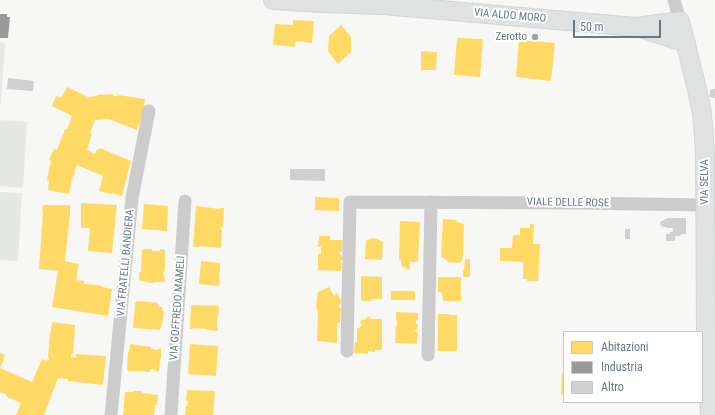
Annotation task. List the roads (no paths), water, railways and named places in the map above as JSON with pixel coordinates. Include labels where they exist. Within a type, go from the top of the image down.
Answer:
[{"type":"street","name":"VIA ALDO MORO","points":[[273,0],[378,2],[636,26],[680,21]]},
{"type":"street","name":"VIA SELVA","points":[[674,0],[686,43],[709,113],[705,150],[705,205],[706,334],[710,415]]},
{"type":"street","name":"VIA ALDO MORO","points":[[636,26],[686,43]]},
{"type":"street","name":"VIA FRATELLI BANDIERA","points":[[112,415],[132,198],[149,111]]},
{"type":"street","name":"VIA GOFFREDO MAMELI","points":[[171,415],[185,201]]},
{"type":"street","name":"VIALE DELLE ROSE","points":[[347,351],[350,202],[705,205]]},
{"type":"street","points":[[428,355],[431,202]]},
{"type":"place","name":"Zerotto","points":[[535,37]]}]
